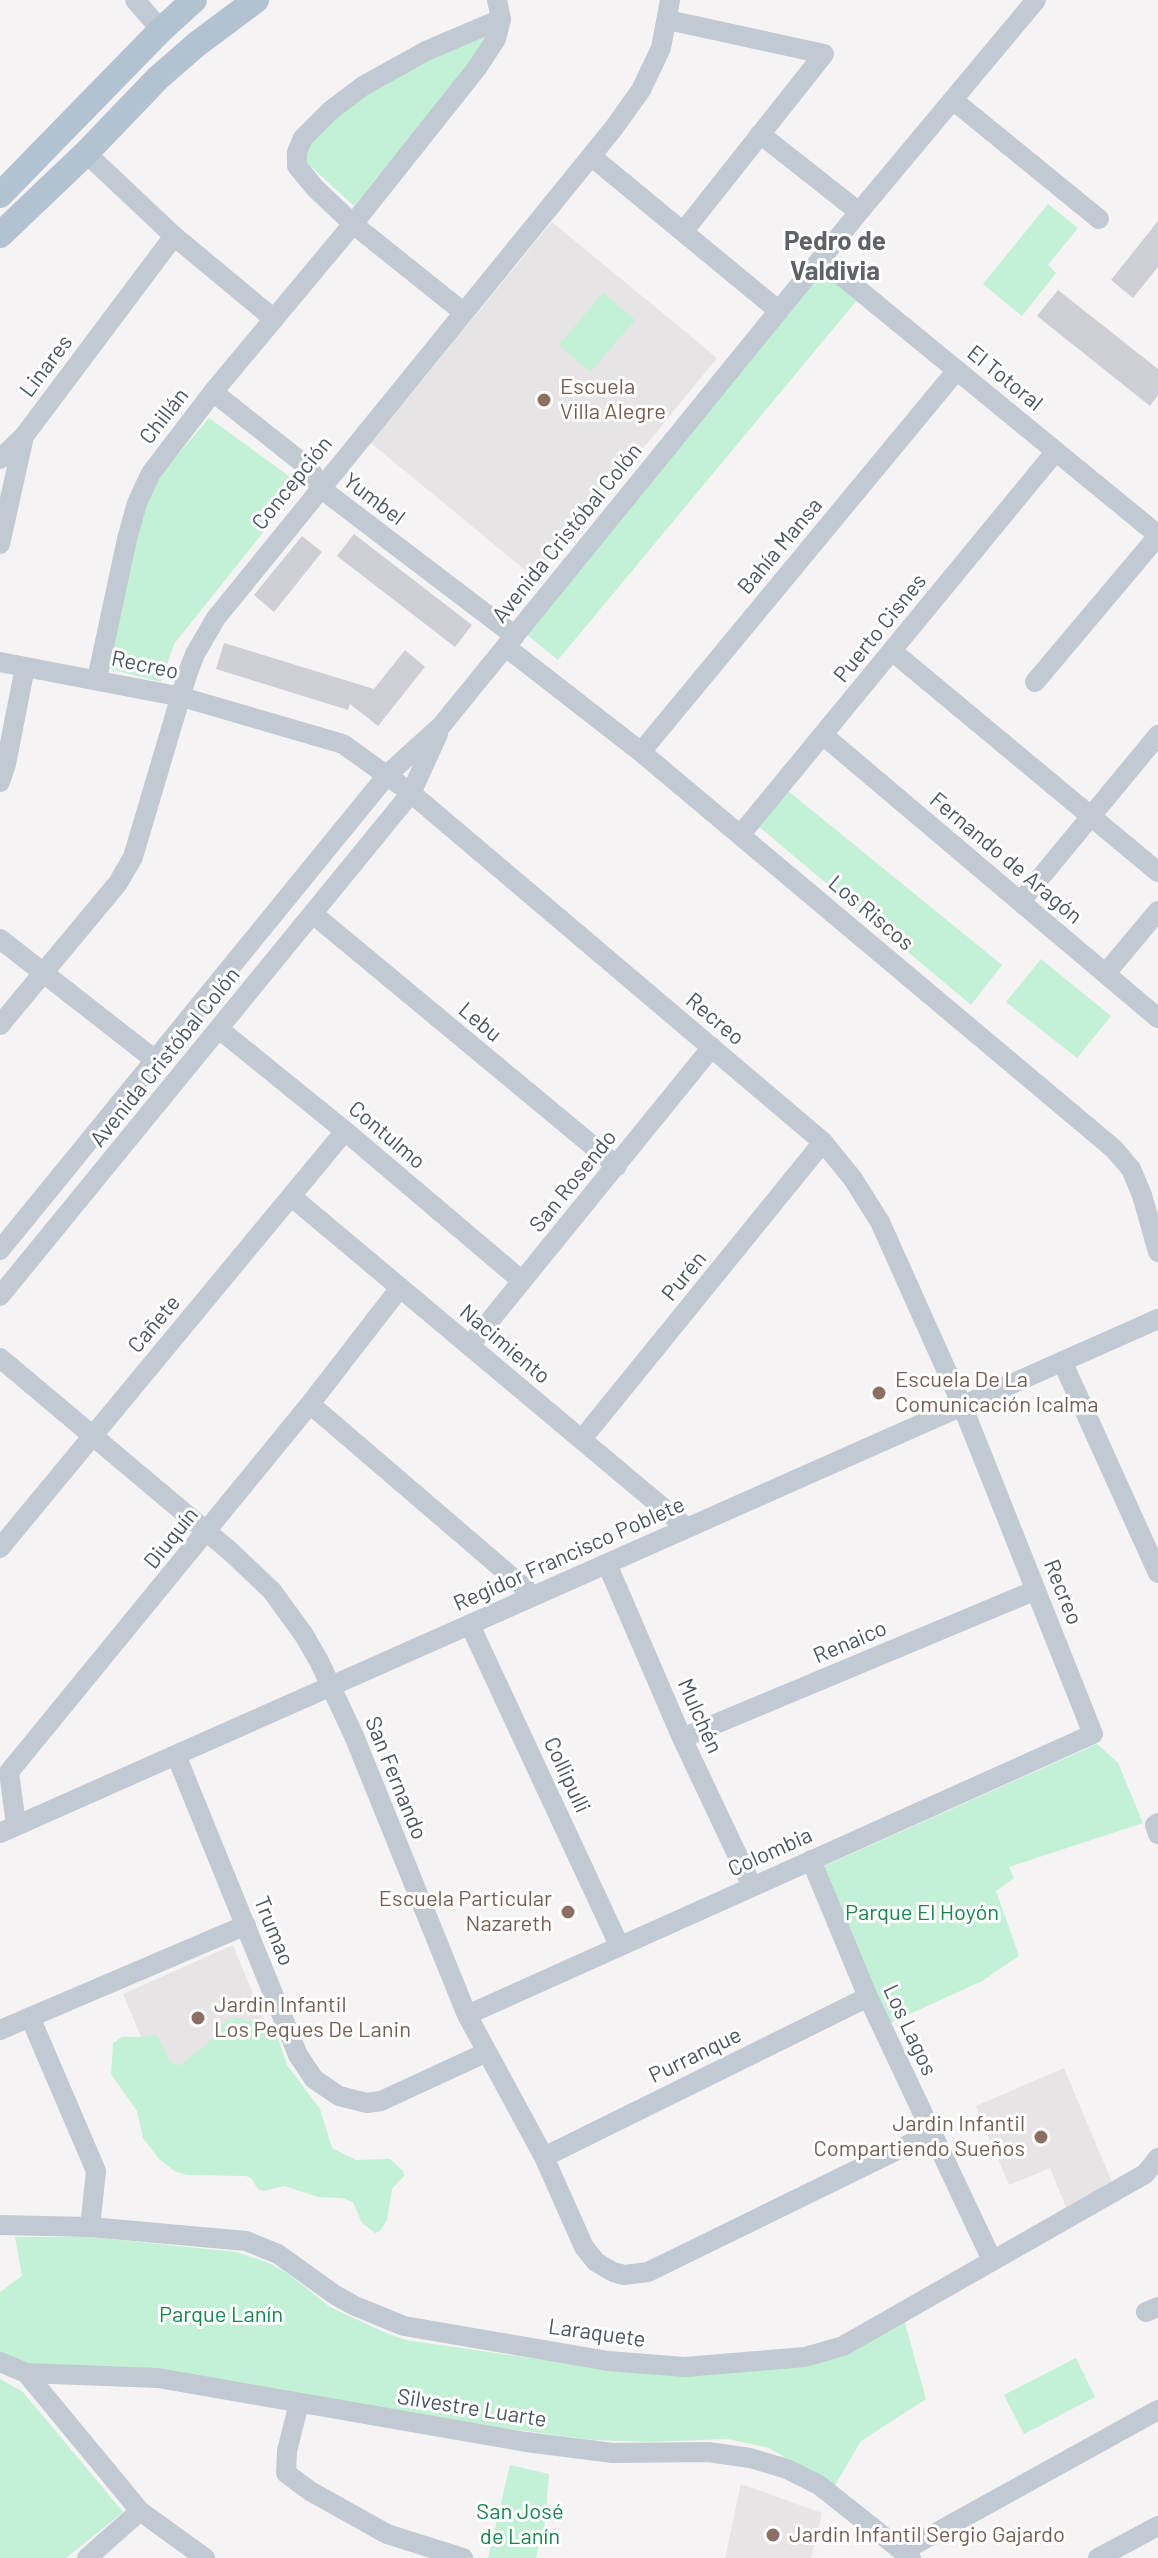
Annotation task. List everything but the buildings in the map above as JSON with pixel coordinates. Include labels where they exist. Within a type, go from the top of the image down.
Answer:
[{"type":"main road","points":[[0,195],[194,0]]},
{"type":"main road","points":[[161,30],[179,35],[199,31],[246,7]]},
{"type":"main road","points":[[0,235],[86,153],[158,78],[246,7]]},
{"type":"street","points":[[135,0],[161,30]]},
{"type":"street","name":"Avenida Cristóbal Colón","points":[[0,1250],[388,774],[441,726],[859,212],[1036,0]]},
{"type":"street","name":"Chillán","points":[[353,224],[297,166],[297,152],[303,138],[330,111],[363,86],[499,10]]},
{"type":"street","name":"Chillán","points":[[97,679],[137,503],[151,473],[213,392],[353,224],[477,68],[496,39],[499,10]]},
{"type":"street","points":[[669,10],[824,54],[683,232]]},
{"type":"street","name":"Concepción","points":[[0,1025],[118,883],[133,857],[195,654],[216,618],[319,487],[591,156],[641,90],[661,48],[669,10]]},
{"type":"street","points":[[953,100],[1099,219]]},
{"type":"street","points":[[760,134],[859,212]]},
{"type":"street","points":[[86,153],[174,236],[274,319]]},
{"type":"street","points":[[591,156],[779,311]]},
{"type":"street","points":[[353,224],[463,312]]},
{"type":"street","name":"Linares","points":[[0,544],[24,436],[174,236]]},
{"type":"street","name":"El Totoral","points":[[821,259],[1158,535]]},
{"type":"street","name":"Bahía Mansa","points":[[641,752],[957,370]]},
{"type":"street","name":"Yumbel","points":[[213,392],[304,464],[319,487],[510,641]]},
{"type":"street","points":[[0,459],[24,436]]},
{"type":"street","name":"Puerto Cisnes","points":[[741,834],[1056,451]]},
{"type":"street","points":[[1035,682],[1158,535]]},
{"type":"street","name":"Los Riscos","points":[[510,641],[1114,1149],[1131,1169],[1142,1195],[1158,1252]]},
{"type":"street","points":[[892,651],[1158,872]]},
{"type":"street","name":"Recreo","points":[[0,662],[182,697],[343,744],[411,793],[823,1142],[853,1179],[880,1222],[962,1405],[1093,1734]]},
{"type":"street","points":[[0,782],[25,667]]},
{"type":"street","name":"Avenida Cristóbal Colón","points":[[0,1296],[411,793],[441,726]]},
{"type":"street","name":"Fernando de Aragón","points":[[823,735],[1158,1018]]},
{"type":"street","points":[[1021,901],[1158,735]]},
{"type":"street","points":[[1106,973],[1158,911]]},
{"type":"street","name":"Lebu","points":[[313,914],[617,1166]]},
{"type":"street","points":[[0,939],[155,1060]]},
{"type":"street","name":"Contulmo","points":[[219,1029],[522,1281]]},
{"type":"street","name":"San Rosendo","points":[[470,1345],[712,1047]]},
{"type":"street","name":"Cañete","points":[[0,1548],[345,1131]]},
{"type":"street","name":"Purén","points":[[582,1439],[823,1142]]},
{"type":"street","name":"Nacimiento","points":[[292,1197],[687,1528]]},
{"type":"street","name":"Diuquín","points":[[8,1829],[9,1772],[310,1404],[399,1289]]},
{"type":"street","name":"Regidor Francisco Poblete","points":[[8,1829],[1158,1319]]},
{"type":"street","name":"San Fernando","points":[[0,1358],[207,1531],[272,1591],[289,1613],[332,1687],[467,2015],[544,2157],[589,2255],[604,2268],[624,2275],[648,2272],[932,2133]]},
{"type":"street","points":[[1062,1361],[1158,1573]]},
{"type":"street","points":[[310,1404],[534,1596]]},
{"type":"street","name":"Mulchén","points":[[607,1564],[682,1738],[752,1886]]},
{"type":"street","name":"Renaico","points":[[682,1738],[1036,1590]]},
{"type":"street","name":"Collipulli","points":[[470,1625],[619,1945]]},
{"type":"street","name":"Colombia","points":[[467,2015],[1093,1734]]},
{"type":"street","name":"Trumao","points":[[176,1755],[305,2068],[326,2089],[339,2096],[367,2103],[381,2101],[487,2052]]},
{"type":"street","name":"Los Lagos","points":[[811,1860],[868,1997],[992,2260]]},
{"type":"street","points":[[0,2030],[246,1925]]},
{"type":"street","name":"Purranque","points":[[544,2157],[868,1997]]},
{"type":"street","points":[[30,2017],[96,2171],[90,2227]]},
{"type":"street","name":"Laraquete","points":[[0,2225],[90,2227],[246,2241],[278,2254],[355,2306],[404,2326],[608,2361],[685,2367],[805,2357],[833,2350],[1145,2174],[1158,2158]]},
{"type":"street","name":"Silvestre Luarte","points":[[0,2362],[26,2373],[158,2378],[532,2443],[613,2453],[708,2452],[750,2458],[787,2469],[819,2485],[907,2554]]},
{"type":"street","points":[[26,2373],[140,2511],[205,2558]]},
{"type":"street","points":[[299,2403],[287,2451],[286,2473],[310,2491],[387,2534],[463,2558]]},
{"type":"street","points":[[907,2554],[1158,2410]]},
{"type":"street","points":[[87,2558],[140,2511]]},
{"type":"street","points":[[1098,2558],[1158,2526]]},
{"type":"shaded area","name":"Escuela Villa Alegre","points":[[552,222],[717,358],[536,579],[371,443]]},
{"type":"shaded area","name":"Jardin Infantil Los Peques De Lanin","points":[[233,1945],[272,2041],[159,2079],[123,1994]]},
{"type":"shaded area","name":"Jardin Infantil Compartiendo Sueños","points":[[1064,2068],[1114,2187],[1066,2207],[1050,2168],[1009,2185],[976,2106]]},
{"type":"shaded area","name":"Jardin Infantil Sergio Gajardo","points":[[741,2484],[822,2513],[811,2558],[725,2558]]},
{"type":"green space","points":[[479,32],[486,35],[488,40],[354,206],[305,161],[305,147],[355,101]]},
{"type":"green space","points":[[1048,204],[1078,228],[1048,265],[1056,273],[1022,316],[983,284]]},
{"type":"green space","points":[[824,269],[858,299],[558,660],[525,633]]},
{"type":"green space","points":[[603,293],[635,320],[590,372],[559,345]]},
{"type":"green space","points":[[209,418],[301,485],[174,644],[161,682],[102,667],[143,496]]},
{"type":"green space","points":[[787,790],[1002,965],[971,1005],[757,825]]},
{"type":"green space","points":[[1041,959],[1111,1016],[1077,1058],[1006,1002]]},
{"type":"green space","name":"Parque El Hoyón","points":[[1097,1744],[1118,1763],[1143,1823],[1009,1867],[1014,1878],[996,1891],[1019,1956],[982,1981],[888,2024],[820,1868]]},
{"type":"green space","points":[[238,2018],[250,2021],[278,2038],[287,2065],[320,2109],[332,2148],[356,2160],[390,2159],[403,2171],[404,2176],[392,2189],[387,2220],[380,2231],[375,2233],[362,2223],[353,2202],[342,2198],[318,2197],[285,2186],[263,2191],[246,2176],[176,2172],[159,2159],[143,2138],[137,2111],[111,2074],[113,2043],[122,2037],[156,2034],[170,2062],[179,2066],[206,2045],[227,2020]]},
{"type":"green space","name":"Parque Lanín","points":[[15,2237],[90,2237],[236,2252],[287,2273],[330,2307],[406,2340],[634,2373],[789,2361],[903,2316],[926,2399],[861,2441],[834,2487],[769,2448],[728,2439],[649,2442],[594,2440],[29,2365],[0,2352],[0,2292],[22,2276]]},
{"type":"green space","points":[[1076,2358],[1095,2397],[1024,2434],[1004,2395]]},
{"type":"green space","points":[[0,2379],[23,2392],[123,2512],[66,2558],[0,2558]]},
{"type":"green space","name":"San José de Lanín","points":[[510,2465],[549,2474],[545,2523],[536,2558],[488,2558]]},
{"type":"place","name":"Escuela Villa Alegre","points":[[544,400]]},
{"type":"place","name":"Escuela De La Comunicación Icalma","points":[[879,1393]]},
{"type":"place","name":"Escuela Particular Nazareth","points":[[568,1912]]},
{"type":"place","name":"Jardin Infantil Los Peques De Lanin","points":[[198,2018]]},
{"type":"place","name":"Jardin Infantil Compartiendo Sueños","points":[[1041,2137]]},
{"type":"place","name":"Jardin Infantil Sergio Gajardo","points":[[773,2535]]},
{"type":"district","name":"Pedro de Valdivia","points":[[835,256]]}]
